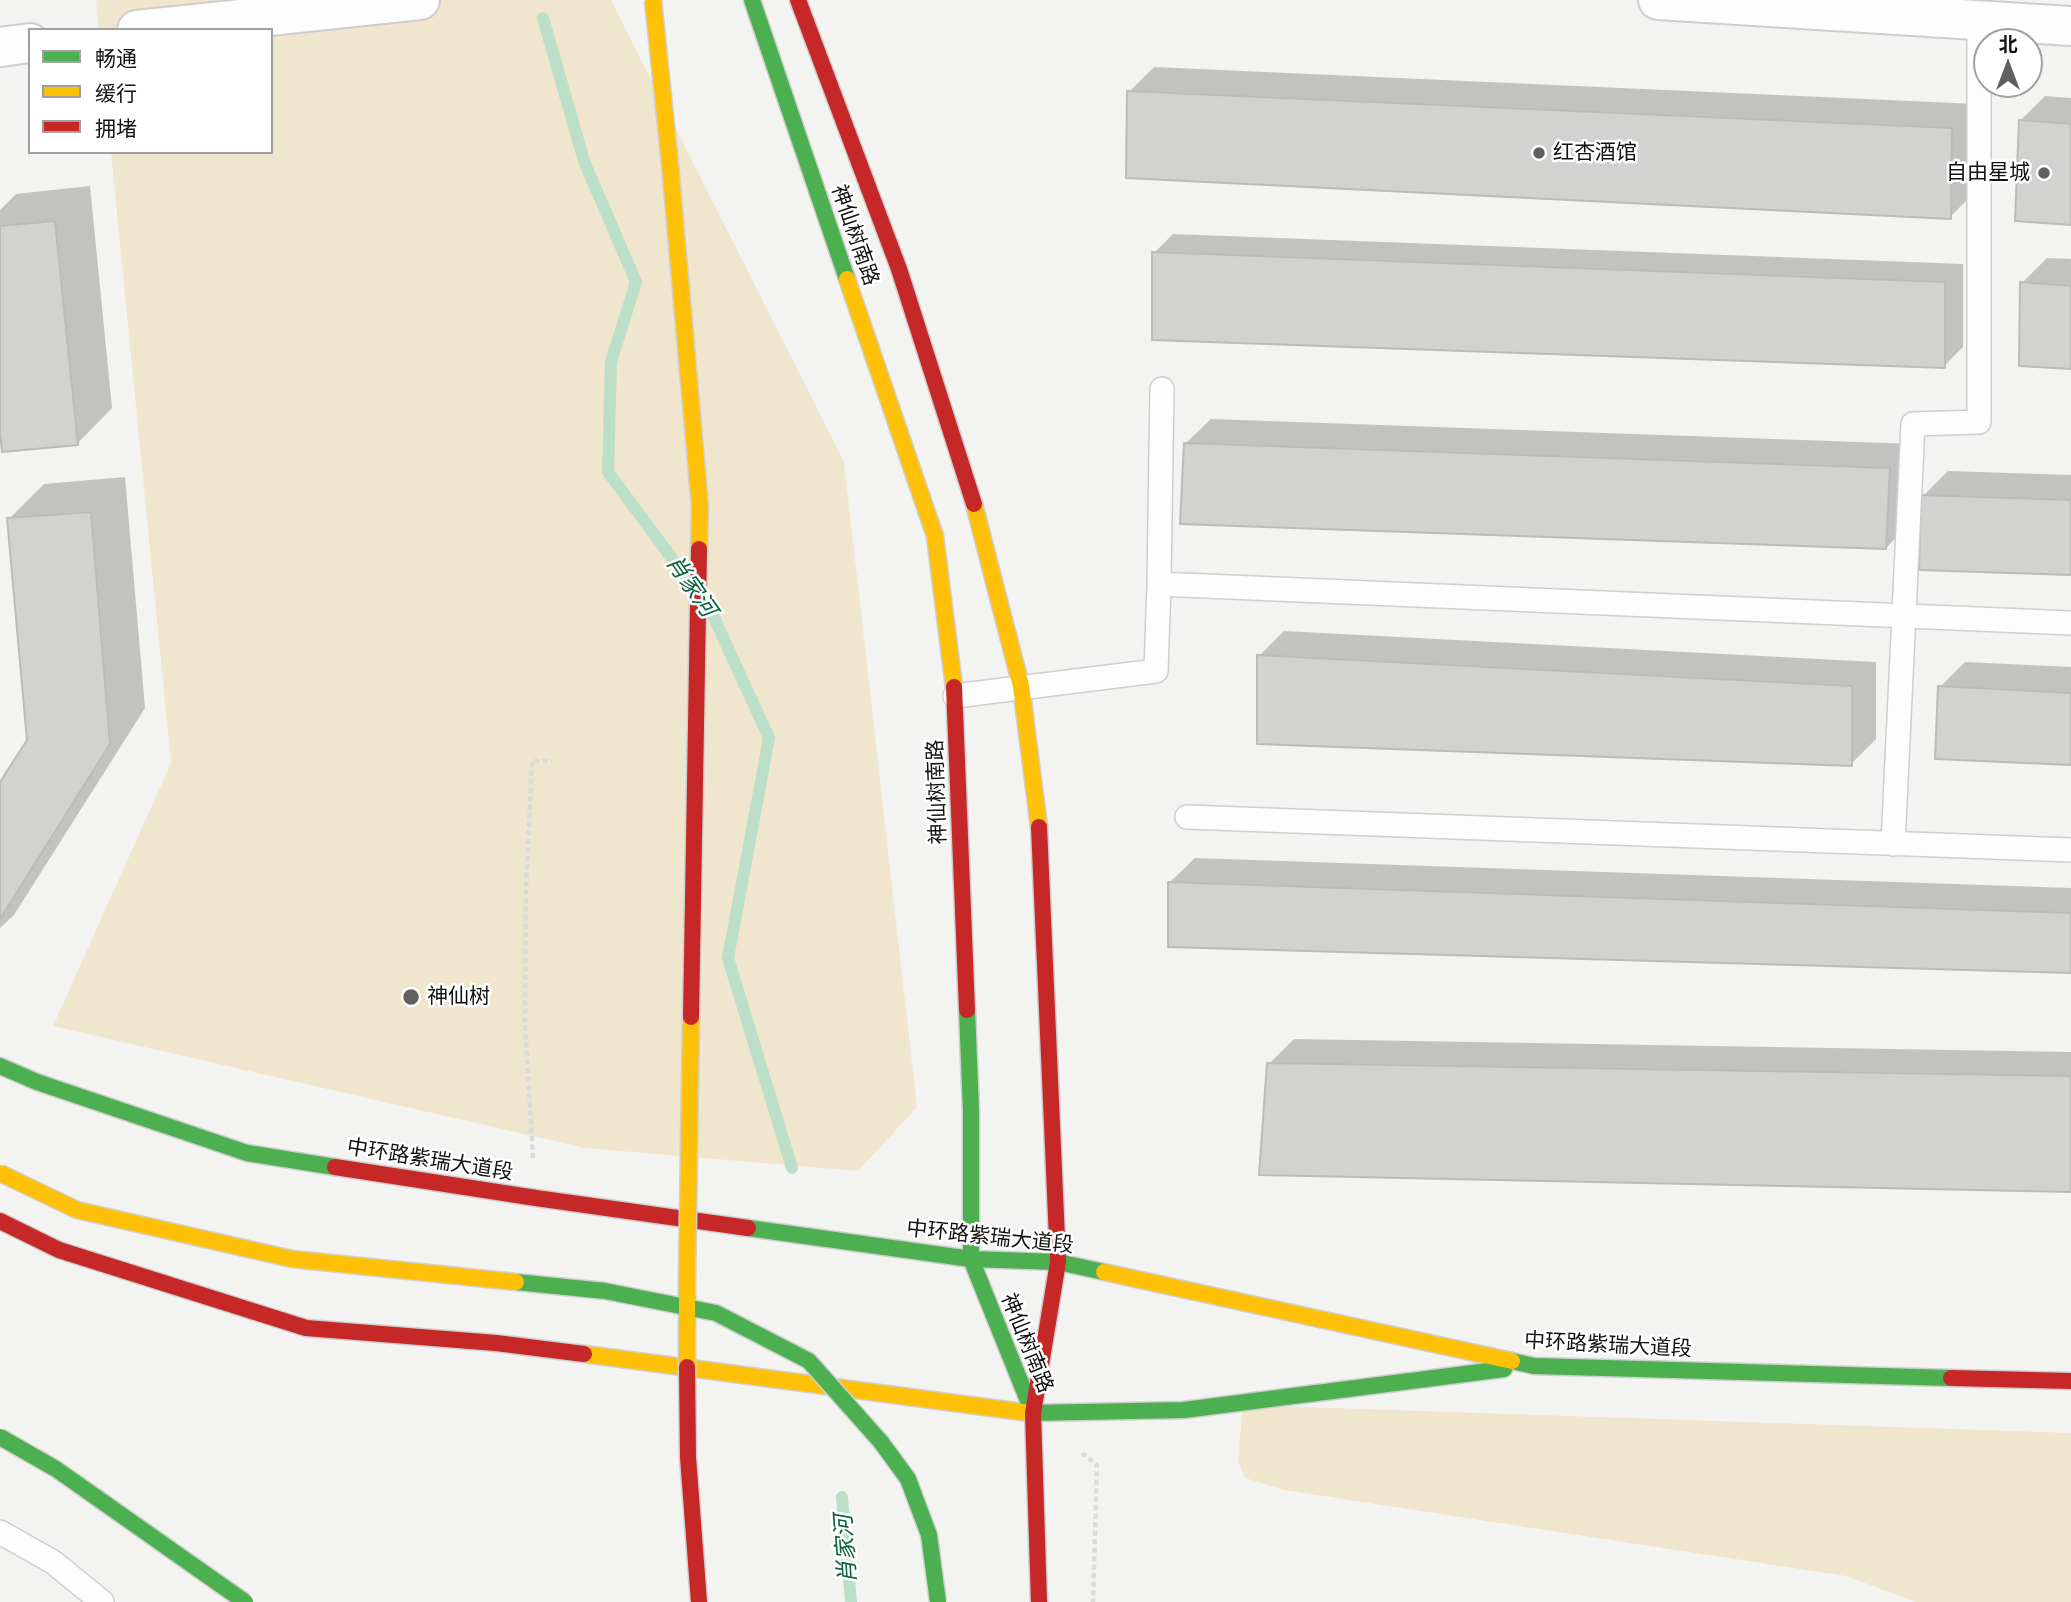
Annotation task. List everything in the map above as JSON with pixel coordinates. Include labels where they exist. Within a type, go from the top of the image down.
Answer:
[{"type":"main road","points":[[653,0],[700,507],[687,1281],[688,1457],[699,1602]]},
{"type":"main road","name":"神仙树南路","points":[[752,0],[935,536],[955,696],[971,1111],[971,1259],[1033,1413],[1039,1602]]},
{"type":"main road","points":[[798,0],[899,269],[980,523],[1021,686],[1039,828],[1058,1262],[1033,1413]]},
{"type":"main road","name":"中环路紫瑞大道段","points":[[0,1066],[37,1082],[247,1153],[536,1198],[971,1259],[1058,1262],[1534,1366],[2071,1381]]},
{"type":"main road","points":[[0,1173],[77,1210],[292,1259],[605,1291],[716,1313],[809,1361],[881,1442],[908,1479],[929,1535],[937,1602]]},
{"type":"main road","points":[[0,1221],[59,1250],[306,1328],[496,1343],[1033,1413],[1184,1410],[1534,1366]]},
{"type":"main road","points":[[0,1437],[56,1469],[245,1602]]},
{"type":"street","points":[[156,28],[420,0]]},
{"type":"street","points":[[1658,0],[1979,20],[2070,17]]},
{"type":"street","points":[[0,47],[28,43]]},
{"type":"lane","points":[[1893,844],[1913,424],[1979,422],[1979,20]]},
{"type":"lane","points":[[955,696],[1156,671],[1162,389]]},
{"type":"lane","points":[[1159,584],[2071,623]]},
{"type":"lane","points":[[1187,817],[2071,850]]},
{"type":"lane","points":[[0,1532],[53,1562],[102,1602]]},
{"type":"path","points":[[536,1198],[525,1025],[526,889],[532,761],[552,761]]},
{"type":"path","points":[[1033,1413],[1097,1465],[1093,1602]]},
{"type":"shaded area","points":[[96,0],[611,0],[844,462],[917,1107],[858,1171],[585,1148],[53,1026],[171,763],[111,154],[273,154],[273,28],[99,28]]},
{"type":"shaded area","points":[[1243,1405],[2071,1433],[2071,1602],[1916,1602],[1846,1576],[1284,1490],[1245,1478],[1238,1461]]},
{"type":"building","name":"红杏酒馆","points":[[1127,91],[1952,128],[1951,219],[1126,178]]},
{"type":"building","name":"自由星城","points":[[2019,120],[2071,124],[2071,225],[2015,221]]},
{"type":"building","points":[[55,221],[78,445],[2,452],[0,226]]},
{"type":"building","points":[[1152,252],[1945,282],[1945,368],[1152,340]]},
{"type":"building","points":[[2020,282],[2071,286],[2071,369],[2019,366]]},
{"type":"building","points":[[1184,443],[1890,468],[1886,549],[1180,524]]},
{"type":"building","points":[[1921,495],[2071,500],[2071,575],[1919,570]]},
{"type":"building","points":[[91,512],[110,744],[0,919],[0,782],[27,740],[7,518]]},
{"type":"building","points":[[1257,655],[1852,686],[1852,766],[1257,744]]},
{"type":"building","points":[[1938,686],[2071,693],[2071,765],[1935,759]]},
{"type":"building","points":[[1168,882],[2071,913],[2071,973],[1168,947]]},
{"type":"building","points":[[1267,1063],[2071,1076],[2071,1192],[1259,1175]]},
{"type":"waterway","name":"肖家河","points":[[543,18],[584,161],[636,282],[611,362],[608,472],[688,580]]},
{"type":"waterway","name":"肖家河","points":[[711,611],[769,738],[728,958],[792,1168]]},
{"type":"waterway","name":"肖家河","points":[[842,1497],[851,1602]]},
{"type":"traffic: fast","points":[[752,0],[847,279]]},
{"type":"traffic: fast","points":[[967,1010],[971,1111],[971,1259],[1033,1413]]},
{"type":"traffic: fast","points":[[0,1066],[37,1082],[247,1153],[335,1167]]},
{"type":"traffic: fast","points":[[748,1228],[971,1259],[1058,1262],[1104,1272]]},
{"type":"traffic: fast","points":[[516,1282],[605,1291],[716,1313],[809,1361],[881,1442],[908,1479],[929,1535],[938,1602]]},
{"type":"traffic: fast","points":[[1512,1361],[1534,1366],[1951,1378]]},
{"type":"traffic: fast","points":[[1030,1413],[1184,1410],[1504,1369]]},
{"type":"traffic: fast","points":[[0,1437],[56,1469],[245,1602]]},
{"type":"traffic: slow","points":[[653,0],[700,507],[699,549]]},
{"type":"traffic: slow","points":[[847,279],[935,536],[954,687]]},
{"type":"traffic: slow","points":[[974,504],[1021,686],[1039,827]]},
{"type":"traffic: slow","points":[[687,1367],[691,1017]]},
{"type":"traffic: slow","points":[[0,1173],[77,1210],[292,1259],[516,1282]]},
{"type":"traffic: slow","points":[[1104,1272],[1512,1361]]},
{"type":"traffic: slow","points":[[584,1354],[1030,1413]]},
{"type":"traffic: jam","points":[[798,0],[899,269],[974,504]]},
{"type":"traffic: jam","points":[[691,1017],[699,549]]},
{"type":"traffic: jam","points":[[954,687],[967,1010]]},
{"type":"traffic: jam","points":[[1033,1413],[1058,1262],[1039,827]]},
{"type":"traffic: jam","points":[[335,1167],[748,1228]]},
{"type":"traffic: jam","points":[[0,1221],[59,1250],[306,1328],[496,1343],[584,1354]]},
{"type":"traffic: jam","points":[[687,1367],[688,1457],[699,1602]]},
{"type":"traffic: jam","points":[[1951,1378],[2071,1381]]},
{"type":"traffic: jam","points":[[1033,1413],[1039,1602]]},
{"type":"place","name":"红杏酒馆","points":[[1539,153]]},
{"type":"place","name":"自由星城","points":[[2044,173]]},
{"type":"place","name":"神仙树","points":[[411,997]]}]
